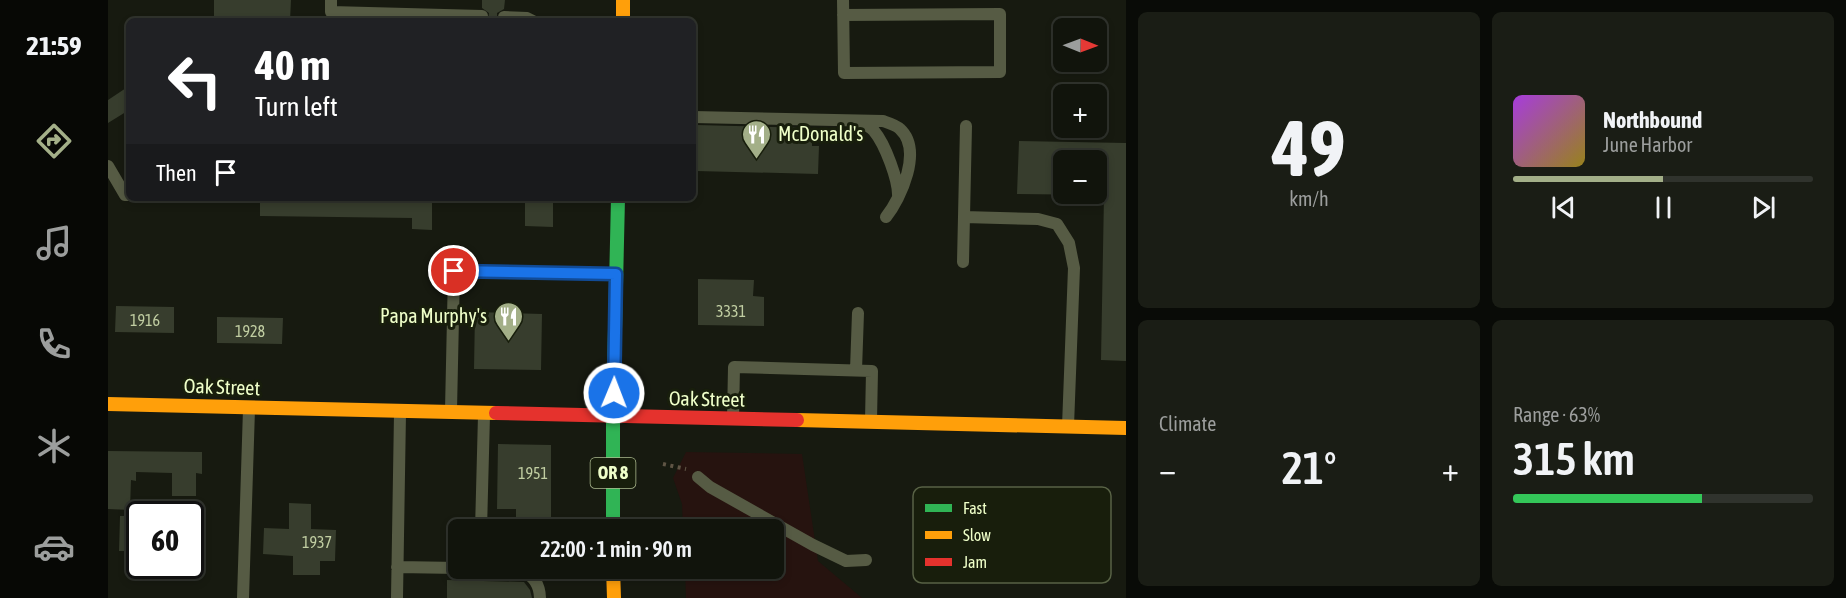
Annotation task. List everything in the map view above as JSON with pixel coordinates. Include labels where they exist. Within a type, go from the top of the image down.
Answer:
[{"type":"street","points":[[623,0],[623,18]]},
{"type":"street","name":"OR 8","points":[[613,519],[618,201]]},
{"type":"street","name":"Oak Street","points":[[108,404],[1126,428]]},
{"type":"street","points":[[613,579],[614,598]]},
{"type":"lane","points":[[331,0],[331,12],[482,16]]},
{"type":"lane","points":[[843,0],[843,15],[844,73],[1000,72],[1000,14],[843,15]]},
{"type":"lane","points":[[504,17],[527,18]]},
{"type":"lane","points":[[696,117],[883,121],[902,130],[910,150],[909,164],[903,189],[886,217]]},
{"type":"lane","points":[[851,120],[873,129],[883,146],[897,184],[898,199]]},
{"type":"lane","points":[[963,262],[966,126]]},
{"type":"lane","points":[[108,166],[126,195]]},
{"type":"lane","points":[[964,217],[1038,219],[1057,224],[1069,243],[1074,268],[1068,427]]},
{"type":"lane","points":[[451,413],[454,271],[616,274]]},
{"type":"lane","points":[[856,370],[858,313]]},
{"type":"lane","points":[[733,419],[735,367],[872,371],[871,422]]},
{"type":"lane","points":[[243,598],[249,408]]},
{"type":"lane","points":[[397,598],[400,411]]},
{"type":"lane","points":[[481,519],[484,414]]},
{"type":"lane","points":[[698,477],[710,487],[813,545],[846,561],[866,560]]},
{"type":"lane","points":[[397,567],[448,568]]},
{"type":"lane","points":[[535,579],[540,598]]},
{"type":"shaded area","points":[[686,452],[802,454],[818,561],[862,598],[686,598],[685,579],[784,579],[784,519],[683,519],[682,504],[673,478]]},
{"type":"building","points":[[214,0],[291,0],[290,18],[214,18]]},
{"type":"building","points":[[482,0],[505,0],[504,9],[497,13],[497,18],[488,18],[489,13],[482,8]]},
{"type":"building","points":[[126,88],[126,112],[108,123],[108,100]]},
{"type":"building","name":"McDonald's","points":[[697,125],[812,128],[812,146],[819,146],[818,174],[696,171]]},
{"type":"building","points":[[1019,141],[1126,143],[1126,361],[1101,360],[1107,150],[1053,150],[1053,194],[1017,194]]},
{"type":"building","points":[[260,201],[432,201],[432,230],[412,229],[412,218],[260,216]]},
{"type":"building","points":[[525,201],[553,201],[553,227],[525,226]]},
{"type":"building","points":[[698,279],[754,280],[753,296],[764,297],[764,326],[698,325]]},
{"type":"building","points":[[116,306],[174,307],[174,333],[115,332]]},
{"type":"building","name":"Papa Murphy's","points":[[475,312],[542,314],[541,370],[474,369]]},
{"type":"building","points":[[217,317],[283,318],[282,344],[217,343]]},
{"type":"building","points":[[498,444],[551,445],[551,519],[516,519],[516,509],[497,509]]},
{"type":"building","points":[[108,451],[202,452],[202,474],[196,473],[196,496],[172,496],[172,473],[136,472],[136,481],[131,480],[130,501],[126,501],[126,510],[108,509]]},
{"type":"building","points":[[289,503],[311,504],[311,529],[336,530],[335,561],[320,561],[320,575],[293,575],[293,556],[263,554],[264,528],[289,529]]},
{"type":"building","points":[[120,516],[126,516],[126,551],[119,551]]},
{"type":"building","points":[[447,580],[524,582],[532,598],[447,598]]},
{"type":"traffic: fast","points":[[613,519],[618,201]]},
{"type":"traffic: slow","points":[[623,0],[623,18]]},
{"type":"traffic: slow","points":[[108,404],[496,413]]},
{"type":"traffic: slow","points":[[797,420],[1126,428]]},
{"type":"traffic: slow","points":[[613,579],[614,598]]},
{"type":"traffic: jam","points":[[496,413],[797,420]]},
{"type":"place","name":"McDonald's","points":[[757,160]]},
{"type":"place","name":"Papa Murphy's","points":[[508,342]]},
{"type":"route","points":[[454,271],[616,274],[614,393]]}]
